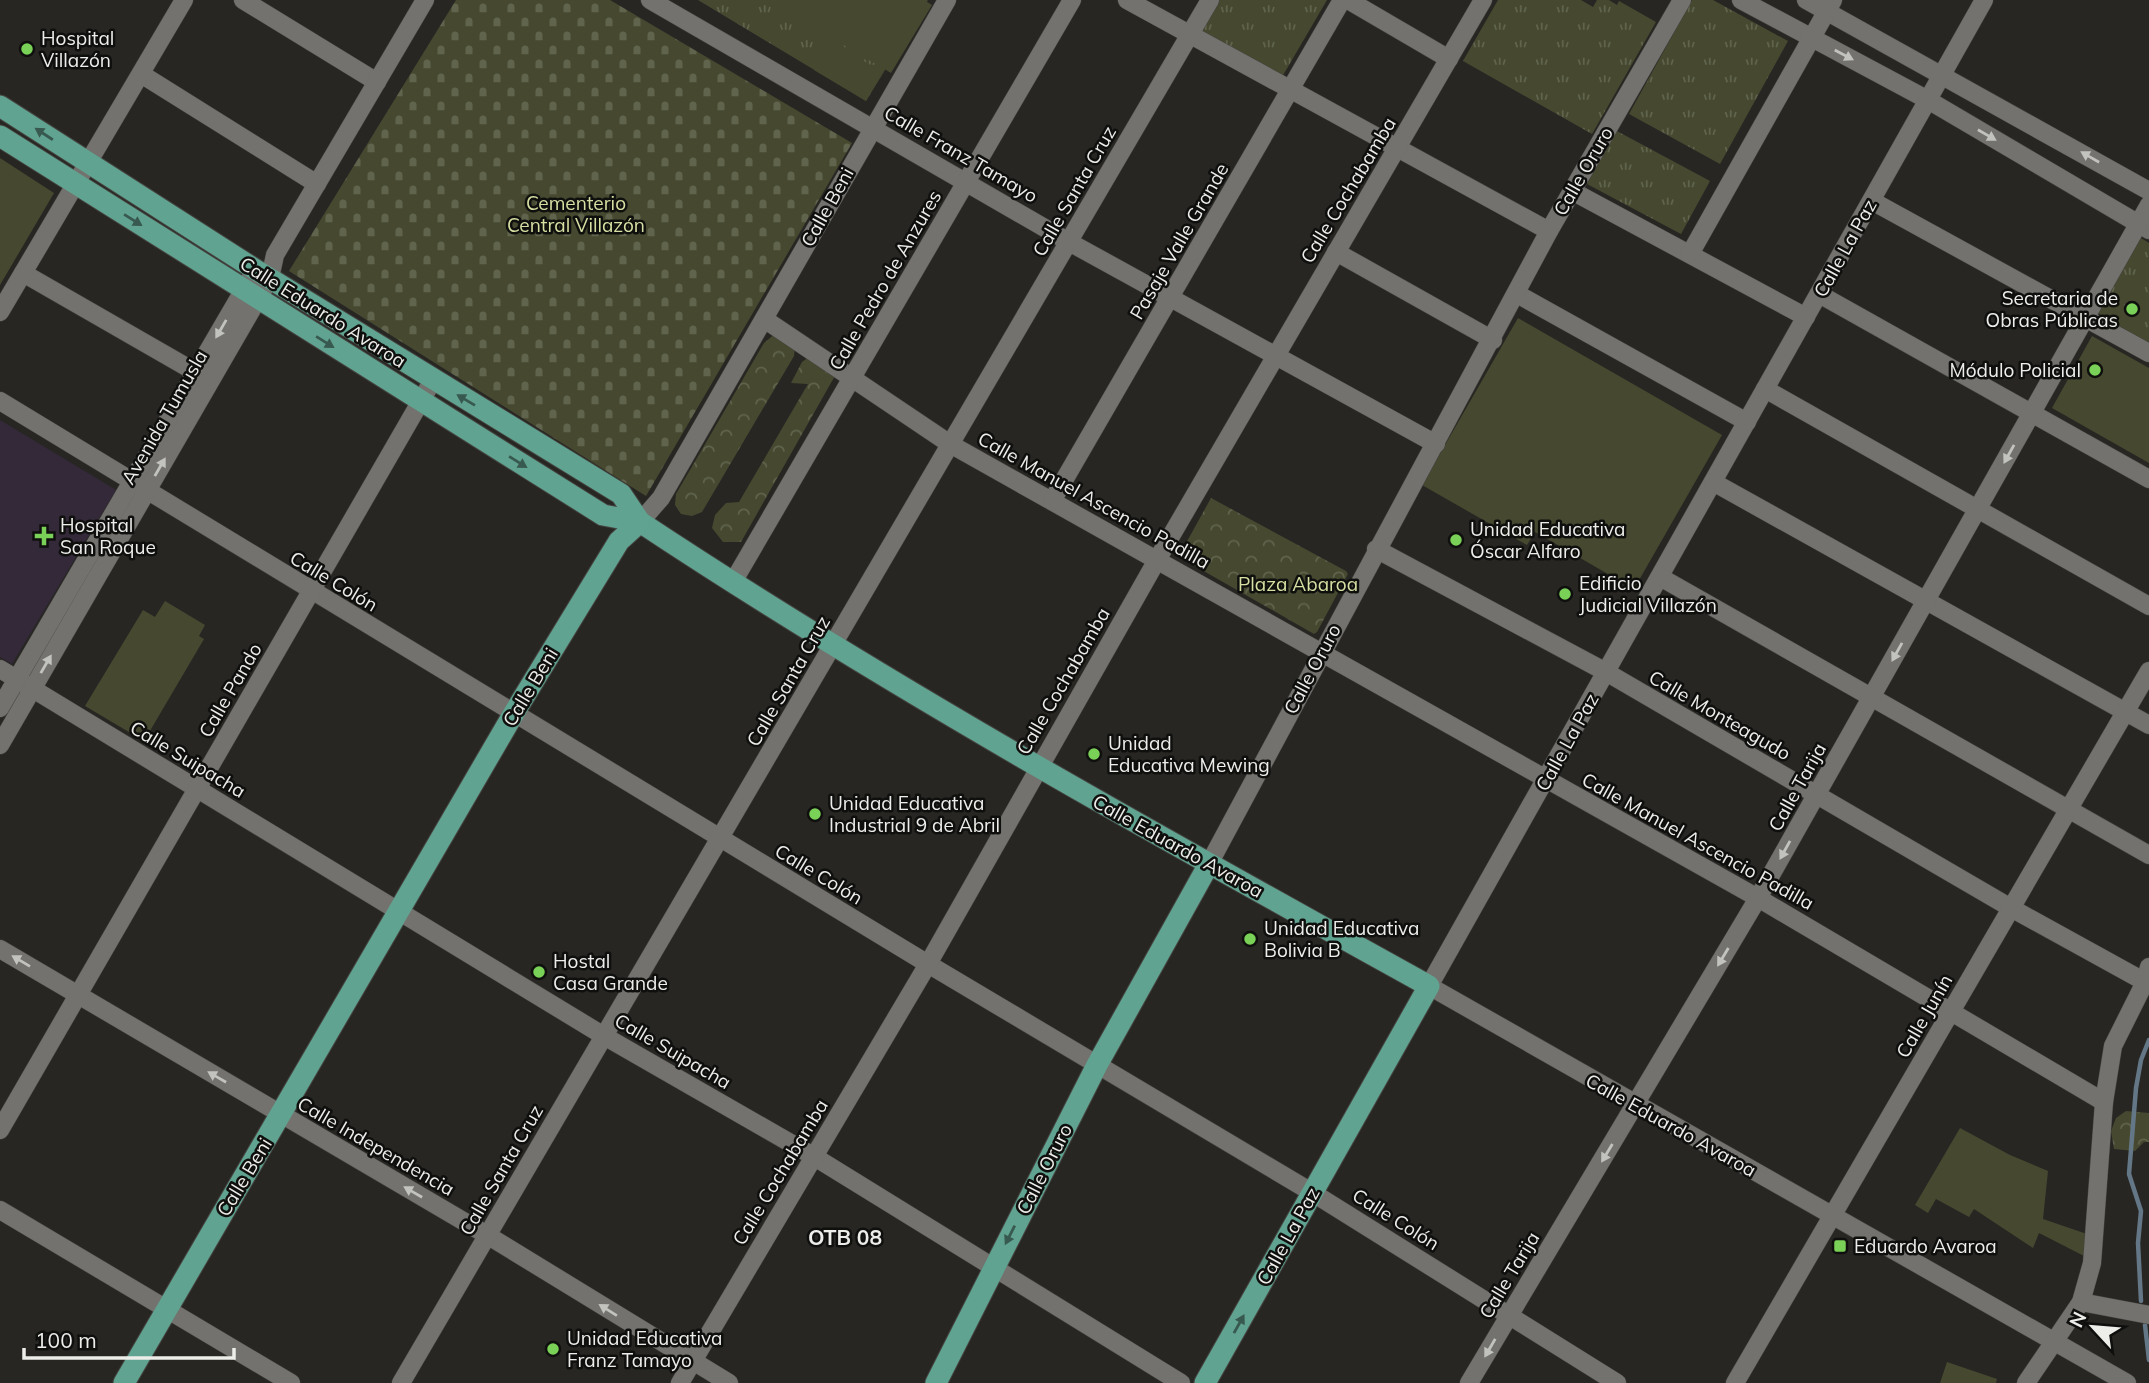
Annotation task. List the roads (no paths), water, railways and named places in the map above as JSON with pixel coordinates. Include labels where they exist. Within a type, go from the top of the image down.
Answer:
[{"type":"main road","name":"Calle Eduardo Avaroa","points":[[0,106],[262,274],[621,494],[640,522]]},
{"type":"main road","name":"Calle Eduardo Avaroa","points":[[0,136],[603,515],[640,522],[832,646],[1209,864],[1429,986]]},
{"type":"main road","name":"Calle Beni","points":[[124,1383],[514,713],[620,541],[640,522]]},
{"type":"main road","name":"Calle Oruro","points":[[936,1383],[1097,1065],[1209,864]]},
{"type":"main road","name":"Calle La Paz","points":[[1205,1383],[1429,986]]},
{"type":"street","points":[[0,312],[184,0]]},
{"type":"street","points":[[243,0],[377,82]]},
{"type":"street","name":"Avenida Tumusla","points":[[0,745],[25,684],[262,274],[425,0]]},
{"type":"street","name":"Calle Franz Tamayo","points":[[650,0],[873,126],[1069,242],[1273,357],[1436,444]]},
{"type":"street","name":"Calle Beni","points":[[640,522],[661,498],[947,0]]},
{"type":"street","name":"Calle Pedro de Anzures","points":[[733,582],[1072,0]]},
{"type":"street","points":[[1127,0],[1549,232]]},
{"type":"street","name":"Calle Santa Cruz","points":[[401,1383],[1210,0]]},
{"type":"street","name":"Pasaje Valle Grande","points":[[1052,502],[1342,0]]},
{"type":"street","points":[[1348,0],[1449,59]]},
{"type":"street","name":"Calle Cochabamba","points":[[680,1383],[928,964],[1273,357],[1483,0]]},
{"type":"street","name":"Calle Oruro","points":[[1209,864],[1376,549],[1493,340],[1549,232],[1682,0]]},
{"type":"street","points":[[1741,0],[1928,100],[2144,227]]},
{"type":"street","points":[[1806,0],[1830,6],[1943,74],[2149,191]]},
{"type":"street","points":[[1943,74],[1984,0]]},
{"type":"street","points":[[1690,254],[1830,6]]},
{"type":"street","points":[[141,74],[317,184]]},
{"type":"street","name":"Calle La Paz","points":[[1429,986],[1943,74]]},
{"type":"street","points":[[1572,191],[1806,317]]},
{"type":"street","points":[[1872,201],[2149,353]]},
{"type":"street","name":"Calle Tarija","points":[[1469,1383],[1758,898],[2086,317],[2144,227],[2149,205]]},
{"type":"street","points":[[1336,252],[1493,340]]},
{"type":"street","points":[[23,273],[203,376]]},
{"type":"street","points":[[1517,294],[1747,422]]},
{"type":"street","points":[[1819,294],[2149,479]]},
{"type":"street","name":"Calle Manuel Ascencio Padilla","points":[[764,319],[950,444],[1758,898],[2104,1102]]},
{"type":"street","name":"Calle Pando","points":[[0,1130],[433,380]]},
{"type":"street","points":[[1765,389],[2149,606]]},
{"type":"street","name":"Calle Colón","points":[[0,401],[928,964],[1313,1193],[1617,1383]]},
{"type":"street","points":[[1713,482],[2149,725]]},
{"type":"street","name":"Calle Monteagudo","points":[[1376,549],[1606,672],[2011,908],[2148,978]]},
{"type":"street","points":[[1660,577],[2149,855]]},
{"type":"street","name":"Calle Suipacha","points":[[0,669],[604,1036],[813,1156],[1181,1383]]},
{"type":"street","name":"Calle Junín","points":[[1735,1383],[2149,671]]},
{"type":"street","name":"Avenida Tumusla","points":[[0,708],[25,684]]},
{"type":"street","name":"Calle Independencia","points":[[0,949],[487,1236],[729,1383]]},
{"type":"street","points":[[2026,1383],[2081,1302],[2092,1263],[2104,1102],[2113,1046],[2148,978]]},
{"type":"street","name":"Calle Eduardo Avaroa","points":[[1429,986],[1635,1106],[1833,1214],[2127,1383]]},
{"type":"street","points":[[0,1210],[290,1383]]},
{"type":"street","points":[[2081,1302],[2149,1315]]},
{"type":"waterway","points":[[2141,1301],[2138,1243],[2141,1211],[2129,1174],[2136,1088],[2141,1060],[2149,1040]]},
{"type":"waterway","points":[[2145,1325],[2149,1360]]},
{"type":"place","name":"Hospital Villazón","points":[[27,49]]},
{"type":"place","name":"Secretaria de Obras Públicas","points":[[2132,309]]},
{"type":"place","name":"Módulo Policial","points":[[2095,370]]},
{"type":"place","name":"Hospital San Roque","points":[[44,536]]},
{"type":"place","name":"Unidad Educativa Óscar Alfaro","points":[[1456,540]]},
{"type":"place","name":"Edificio Judicial Villazón","points":[[1565,594]]},
{"type":"place","name":"Unidad Educativa Mewing","points":[[1094,754]]},
{"type":"place","name":"Unidad Educativa Industrial 9 de Abril","points":[[815,814]]},
{"type":"place","name":"Unidad Educativa Bolivia B","points":[[1250,939]]},
{"type":"place","name":"Hostal Casa Grande","points":[[539,972]]},
{"type":"place","name":"Eduardo Avaroa","points":[[1840,1246]]},
{"type":"place","name":"Unidad Educativa Franz Tamayo","points":[[553,1349]]},
{"type":"district","name":"OTB 08","points":[[845,1238]]},
{"type":"park label","name":"Cementerio Central Villazón","points":[[576,214]]},
{"type":"park label","name":"Plaza Abaroa","points":[[1298,584]]}]
